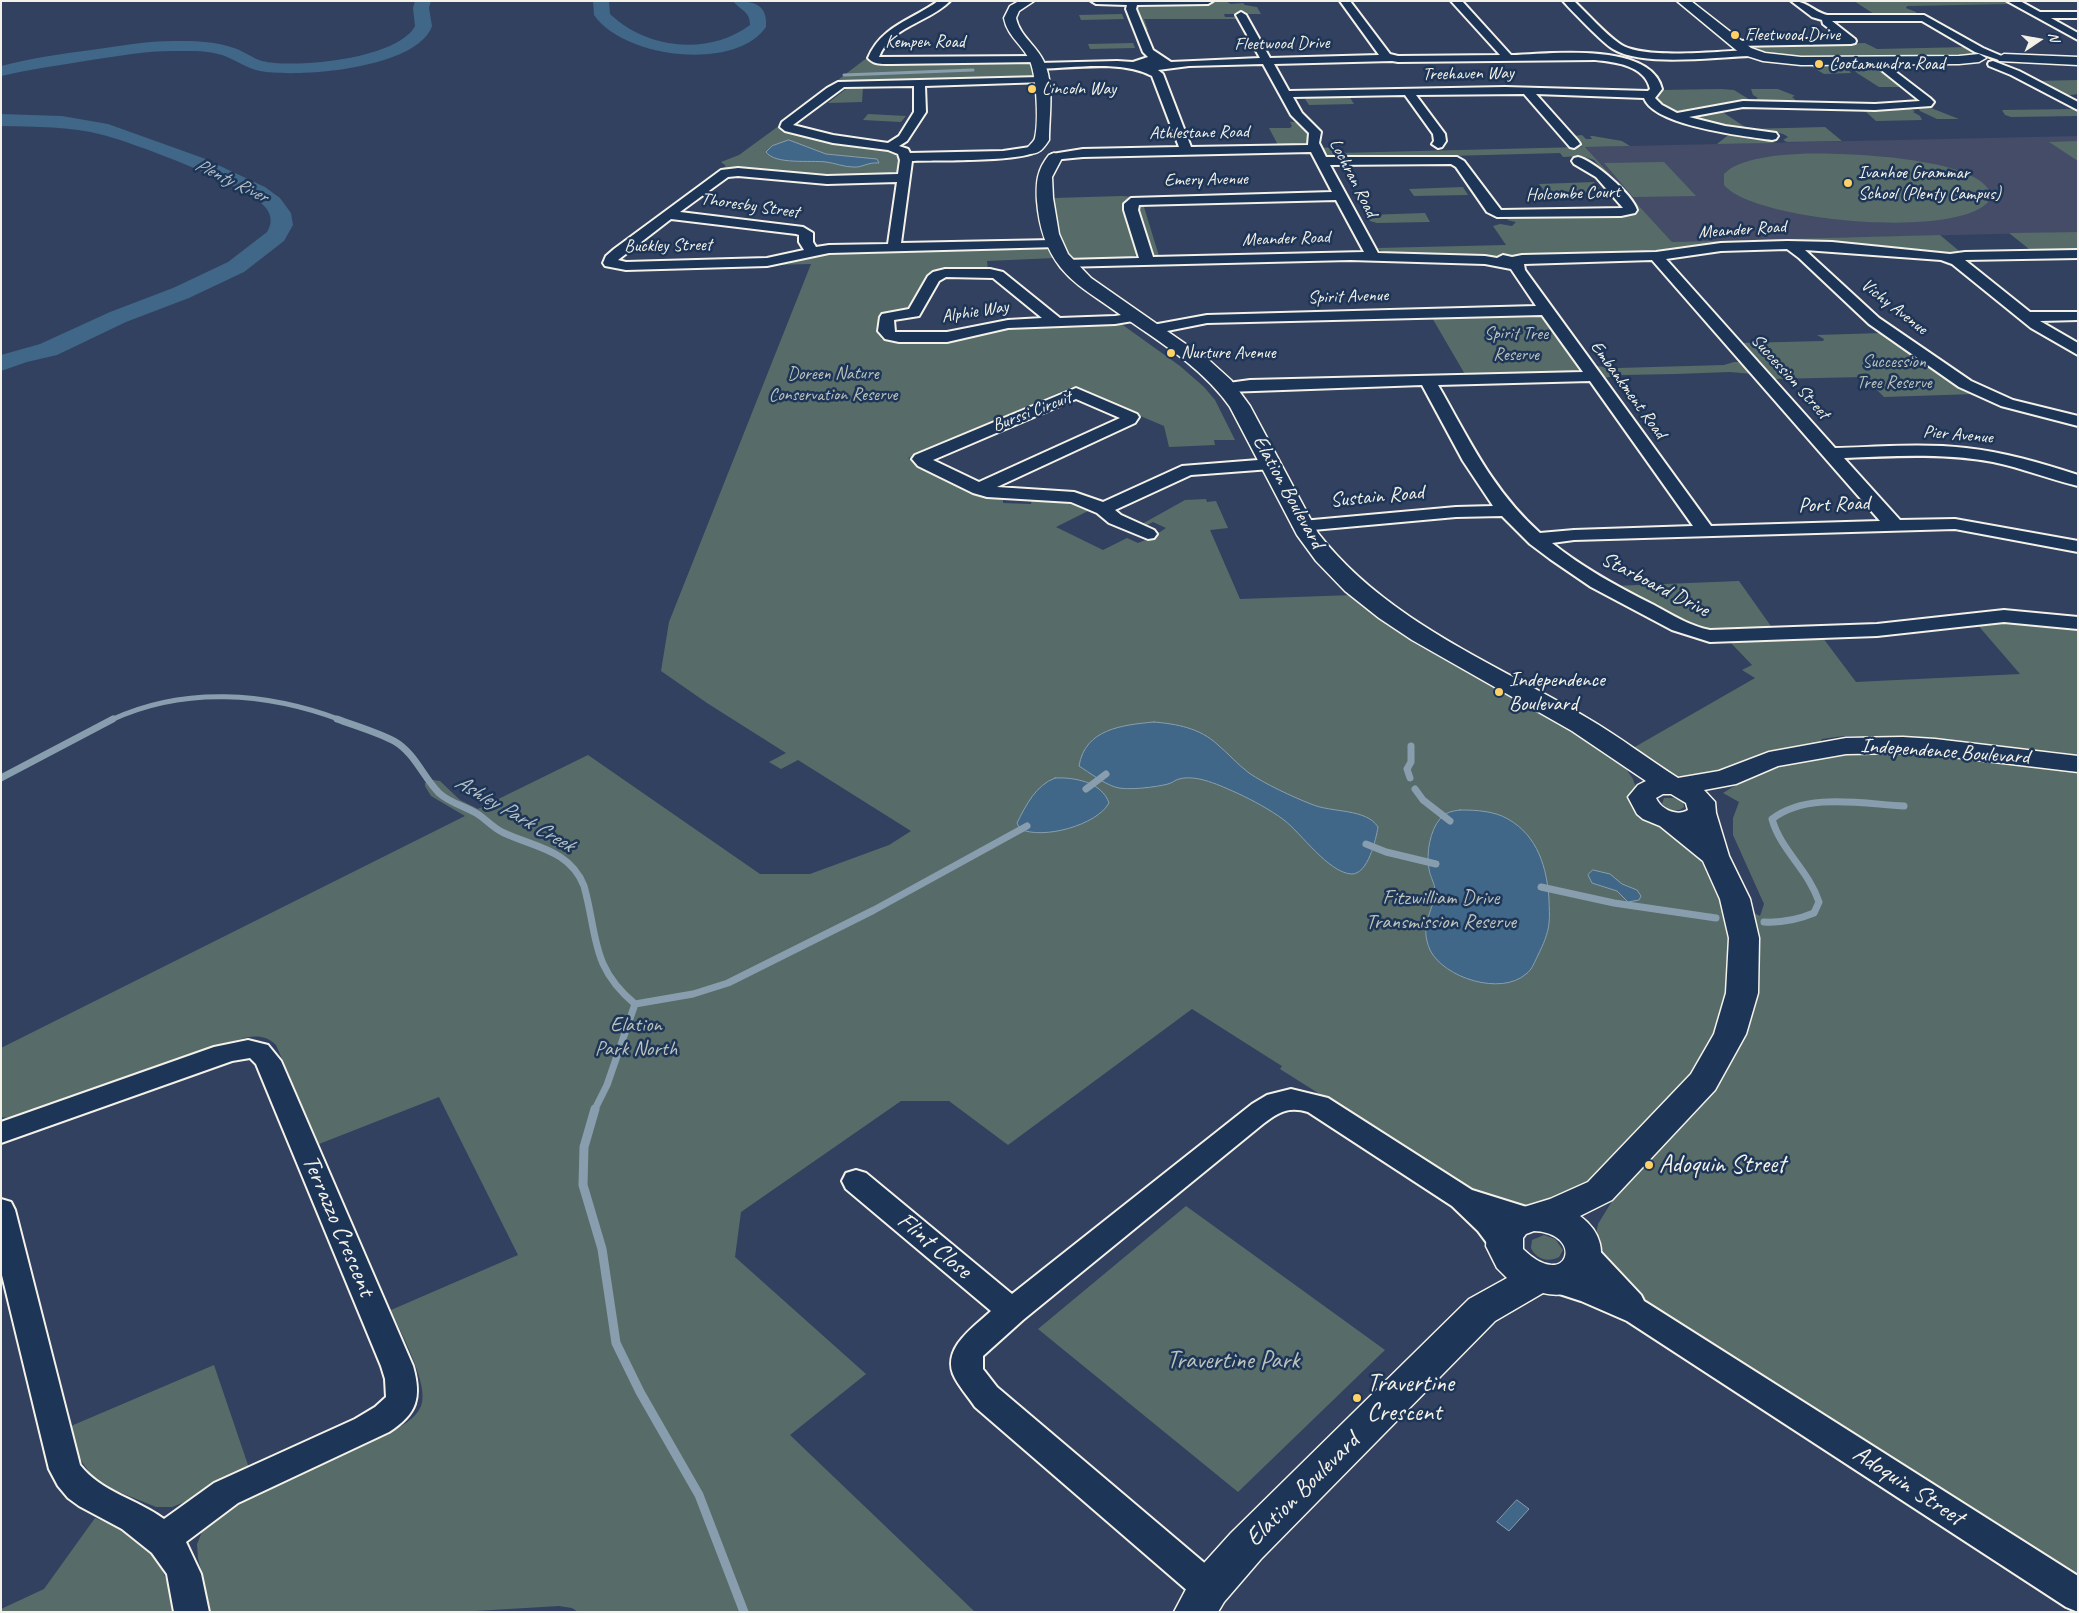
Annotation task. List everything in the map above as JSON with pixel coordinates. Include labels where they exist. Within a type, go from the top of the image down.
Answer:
[{"type":"street","points":[[1028,1],[1015,4],[1010,15],[1012,25],[1019,38],[1038,62],[1041,80],[1046,213],[1053,244]]},
{"type":"street","points":[[1096,1],[1208,1]]},
{"type":"street","points":[[1345,1],[1384,58]]},
{"type":"street","points":[[1456,1],[1504,54]]},
{"type":"street","points":[[1568,1],[1617,55],[1639,59],[1661,56],[1724,54],[1744,47],[1851,40],[1827,22],[1827,18]]},
{"type":"street","points":[[1683,1],[1744,47],[1788,61],[2078,61]]},
{"type":"street","points":[[1796,1],[1816,15],[1827,18],[1924,18],[2078,107]]},
{"type":"street","points":[[2012,1],[2078,37]]},
{"type":"street","name":"Kempen Road","points":[[942,2],[931,11],[891,32],[873,58],[888,61],[1038,62]]},
{"type":"street","points":[[1132,2],[1131,9],[1142,62]]},
{"type":"street","points":[[2037,15],[2078,14]]},
{"type":"street","name":"Lochran Road","points":[[1241,15],[1298,118],[1316,132],[1313,143],[1315,148],[1373,257]]},
{"type":"street","name":"Fleetwood Drive","points":[[1161,66],[1189,63],[1504,54],[1595,57],[1617,55]]},
{"type":"street","points":[[1639,59],[1655,83],[1656,89],[1651,94],[1650,100],[1655,106],[1708,126],[1772,136]]},
{"type":"street","points":[[1678,116],[1743,104],[1875,107],[1927,104],[1926,100],[1875,61]]},
{"type":"street","points":[[1038,62],[1117,64],[1142,62],[1161,66],[1186,151]]},
{"type":"street","points":[[894,247],[906,157],[901,150],[824,137],[786,126],[840,85],[1041,80]]},
{"type":"street","points":[[890,147],[903,138],[920,112],[920,82]]},
{"type":"street","points":[[1527,91],[1574,144]]},
{"type":"street","name":"Treehaven Way","points":[[1285,94],[1527,91],[1651,94]]},
{"type":"street","points":[[1408,92],[1439,134],[1440,141],[1438,144]]},
{"type":"street","name":"Athlestane Road","points":[[906,157],[1315,148]]},
{"type":"street","name":"Holcombe Court","points":[[1322,161],[1453,160],[1460,164],[1492,209],[1504,214],[1621,212],[1630,210],[1629,206],[1600,174],[1578,161]]},
{"type":"street","name":"Buckley Street","points":[[904,178],[827,180],[728,172],[716,178],[614,255],[610,263],[626,266],[768,262],[812,251],[894,247],[1053,244]]},
{"type":"street","name":"Emery Avenue","points":[[1147,261],[1132,210],[1131,204],[1136,201],[1341,196]]},
{"type":"street","name":"Thoresby Street","points":[[668,214],[798,230],[806,233],[807,244],[812,251]]},
{"type":"street","name":"Elation Boulevard","points":[[1053,244],[1072,264],[1085,282],[1203,366],[1228,389],[1240,406],[1302,526],[1338,572],[1387,613],[1452,654],[1581,725],[1630,760],[1673,787],[1691,793],[1701,802],[1702,810]]},
{"type":"street","name":"Meander Road","points":[[1072,264],[1373,257],[1485,260],[1515,264],[1656,256],[1721,247],[1841,247],[1954,260],[1976,257],[2078,254]]},
{"type":"street","name":"Vichy Avenue","points":[[1797,248],[1874,321],[1965,384],[2007,403],[2078,421]]},
{"type":"street","name":"Succession Street","points":[[1656,256],[1894,525]]},
{"type":"street","points":[[1954,260],[2026,317],[2078,350]]},
{"type":"street","name":"Embankment Road","points":[[1515,264],[1706,532]]},
{"type":"street","name":"Alphie Way","points":[[1056,322],[998,275],[990,273],[945,274],[935,276],[914,313],[887,317],[886,331],[894,337],[947,337],[1001,325],[1115,320],[1134,317]]},
{"type":"street","name":"Spirit Avenue","points":[[1152,330],[1207,319],[1546,310]]},
{"type":"street","points":[[2026,317],[2078,316]]},
{"type":"street","points":[[1228,389],[1260,386],[1594,376]]},
{"type":"street","name":"Starboard Drive","points":[[1428,381],[1483,480],[1503,508],[1540,542],[1574,567],[1611,590],[1682,627],[1706,636],[1877,630],[2004,616],[2078,623]]},
{"type":"street","name":"Burssi Circuit","points":[[979,489],[1129,420],[1131,417],[1080,394],[1072,394],[921,460],[979,489],[996,494],[1074,497],[1103,509],[1115,519],[1148,534]]},
{"type":"street","name":"Pier Avenue","points":[[1831,453],[1911,451],[1967,453],[2014,461],[2078,481]]},
{"type":"street","points":[[1103,509],[1188,470],[1270,464]]},
{"type":"street","name":"Sustain Road","points":[[1302,526],[1503,508]]},
{"type":"street","name":"Port Road","points":[[1540,542],[1590,536],[1963,524],[2078,548]]},
{"type":"street","name":"Independence Boulevard","points":[[1645,793],[1654,788],[1673,787],[1726,778],[1769,760],[1795,754],[1819,749],[1871,745],[1935,747],[2078,764]]},
{"type":"street","name":"Elation Boulevard","points":[[1630,760],[1642,781],[1645,793],[1642,798],[1646,808],[1652,814],[1670,820]]},
{"type":"street","name":"Independence Boulevard","points":[[1702,810],[1713,792],[1726,778]]},
{"type":"street","points":[[1670,820],[1690,820],[1698,817],[1702,810]]},
{"type":"street","points":[[1202,1600],[989,1400],[975,1384],[968,1372],[967,1358],[970,1348],[1012,1311],[1269,1104],[1282,1099],[1302,1100],[1318,1105],[1462,1198],[1488,1223],[1514,1264],[1525,1273],[1545,1279],[1566,1278],[1576,1273],[1583,1264],[1584,1249],[1593,1207],[1600,1191],[1703,1082],[1722,1051],[1737,1014],[1742,993],[1744,938],[1735,899],[1715,856],[1702,810]]},
{"type":"street","points":[[1670,820],[1715,856]]},
{"type":"street","name":"Terrazzo Crescent","points":[[1,1133],[222,1054],[245,1048],[260,1051],[268,1061],[397,1366],[404,1393],[402,1401],[386,1418],[226,1493],[208,1504],[164,1540]]},
{"type":"street","name":"Flint Close","points":[[856,1181],[1012,1311]]},
{"type":"street","points":[[1505,1249],[1505,1233],[1511,1225],[1529,1217],[1558,1211],[1600,1191]]},
{"type":"street","points":[[1462,1198],[1529,1217],[1557,1221],[1568,1227],[1584,1249]]},
{"type":"street","points":[[1,1210],[65,1469],[71,1480],[80,1489],[145,1524],[164,1540],[184,1572],[192,1612]]},
{"type":"street","name":"Elation Boulevard","points":[[1482,1310],[1503,1267],[1505,1249]]},
{"type":"street","name":"Adoquin Street","points":[[1584,1249],[1618,1292],[1638,1312]]},
{"type":"street","name":"Elation Boulevard","points":[[1202,1600],[1246,1546],[1482,1310],[1545,1279]]},
{"type":"street","name":"Adoquin Street","points":[[1545,1279],[1589,1291],[1638,1312],[2078,1596]]},
{"type":"shaded area","name":"Ivanhoe Grammar School (Plenty Campus)","points":[[2078,136],[2078,232],[1672,242],[1585,147]]},
{"type":"shaded area","points":[[789,140],[826,154],[877,159],[879,163],[850,167],[826,162],[777,159],[766,152],[772,146]]},
{"type":"shaded area","points":[[1154,722],[1180,726],[1204,735],[1249,773],[1288,794],[1319,807],[1357,814],[1372,821],[1378,827],[1370,855],[1362,869],[1357,873],[1351,874],[1333,867],[1284,820],[1261,805],[1209,781],[1186,778],[1157,786],[1134,789],[1120,788],[1106,783],[1079,766],[1089,744],[1107,731],[1118,727]]},
{"type":"shaded area","points":[[1055,778],[1086,782],[1100,790],[1109,803],[1103,811],[1093,818],[1069,828],[1042,833],[1020,829],[1017,823],[1032,796],[1042,785]]},
{"type":"shaded area","points":[[1460,810],[1485,811],[1508,819],[1527,834],[1534,844],[1543,865],[1549,900],[1548,931],[1532,968],[1515,980],[1502,983],[1488,983],[1460,976],[1447,969],[1437,960],[1430,950],[1427,941],[1426,926],[1435,891],[1428,863],[1431,836],[1444,815]]},
{"type":"shaded area","points":[[1593,870],[1610,874],[1622,884],[1637,890],[1641,896],[1639,900],[1628,902],[1617,891],[1592,883],[1588,875]]},
{"type":"shaded area","points":[[1517,1500],[1529,1509],[1509,1531],[1497,1522]]},
{"type":"green space","points":[[1225,1],[1231,4],[1243,3],[1257,7],[1261,14],[1224,14],[1225,17],[1235,17],[1237,19],[1144,19],[1148,30],[1144,30],[1136,9],[1137,6],[1143,4]]},
{"type":"green space","points":[[1854,1],[2007,1],[2012,4],[1907,6],[1906,8],[1916,12],[1916,15],[1877,16]]},
{"type":"green space","points":[[1122,14],[1124,19],[1081,20],[1079,15]]},
{"type":"green space","points":[[1133,43],[1135,48],[1090,49],[1088,44]]},
{"type":"green space","points":[[1865,43],[1877,49],[1970,47],[1978,54],[1974,57],[1773,58],[1748,47]]},
{"type":"green space","points":[[868,57],[870,60],[1031,62],[1035,76],[1032,78],[838,84],[830,86]]},
{"type":"green space","points":[[1844,64],[1851,73],[1824,74],[1809,65]]},
{"type":"green space","points":[[1851,64],[1874,64],[1903,87],[1879,87],[1857,73],[1855,71],[1858,70]]},
{"type":"green space","points":[[2078,80],[2078,94],[2063,96],[2035,81]]},
{"type":"green space","points":[[863,87],[862,102],[828,103],[846,89]]},
{"type":"green space","points":[[1751,89],[1778,89],[1795,96],[1792,97],[1799,103],[1758,101],[1756,99],[1758,98],[1753,95]]},
{"type":"green space","points":[[1661,90],[1734,90],[1752,101],[1679,112],[1668,110],[1656,101]]},
{"type":"green space","points":[[1358,95],[1360,96],[1349,96],[1354,104],[1309,105],[1305,99],[1309,97],[1306,96]]},
{"type":"green space","points":[[1908,108],[1915,111],[1913,112],[1920,116],[1922,120],[1876,121],[1866,112],[1860,110]]},
{"type":"green space","points":[[1918,108],[1931,108],[1959,119],[1937,119],[1920,111]]},
{"type":"green space","points":[[1718,109],[1748,129],[1825,127],[1842,141],[1787,142],[1783,140],[1788,137],[1781,133],[1749,132],[1723,128],[1705,124],[1691,117]]},
{"type":"green space","points":[[2074,109],[2078,111],[2078,116],[2011,117],[2005,115],[2002,110]]},
{"type":"green space","points":[[868,114],[906,116],[901,122],[863,120]]},
{"type":"green space","points":[[1290,122],[1300,123],[1306,128],[1308,134],[1307,143],[1298,146],[1279,147],[1269,128],[1290,128],[1292,126]]},
{"type":"green space","points":[[780,125],[779,127],[783,129],[881,147],[896,152],[901,157],[898,173],[848,178],[723,170],[717,172],[726,166],[721,162],[739,155]]},
{"type":"green space","points":[[1732,132],[1759,137],[1775,143],[1717,144]]},
{"type":"green space","points":[[1582,135],[1586,139],[1592,139],[1590,136],[1593,136],[1622,141],[1630,146],[1585,147],[1672,242],[1940,235],[1964,255],[1831,244],[1660,253],[1480,258],[1385,254],[1377,248],[1506,245],[1493,226],[1500,224],[1512,226],[1516,222],[1507,220],[1512,217],[1626,214],[1637,211],[1594,160],[1582,156],[1563,157],[1560,153],[1337,159],[1326,156],[1321,148],[1335,147],[1338,153],[1582,147],[1573,136]]},
{"type":"green space","points":[[2078,141],[2078,161],[2049,142]]},
{"type":"green space","points":[[1799,154],[1873,156],[1907,159],[1938,165],[1965,173],[1984,184],[1991,198],[1974,211],[1944,219],[1904,223],[1860,222],[1816,217],[1775,209],[1743,198],[1724,185],[1724,174],[1739,164],[1759,158]]},
{"type":"green space","points":[[1664,162],[1696,196],[1633,197],[1604,163]]},
{"type":"green space","points":[[1594,182],[1602,192],[1546,193],[1539,184]]},
{"type":"green space","points":[[1463,187],[1468,195],[1414,196],[1409,189]]},
{"type":"green space","points":[[1133,197],[1124,203],[1137,255],[1127,259],[1080,260],[1071,258],[1061,248],[1054,198]]},
{"type":"green space","points":[[1149,204],[1144,207],[1159,256],[1152,255],[1138,210],[1139,205]]},
{"type":"green space","points":[[1425,213],[1430,222],[1377,223],[1370,221],[1366,215]]},
{"type":"green space","points":[[2078,232],[2078,252],[2034,253],[2009,233]]},
{"type":"green space","points":[[1042,247],[1050,251],[1055,258],[987,261],[988,271],[933,272],[908,312],[883,313],[881,339],[956,339],[1004,327],[1120,323],[1180,366],[1204,387],[1215,400],[1235,440],[1214,440],[1215,445],[1169,447],[1164,426],[1072,387],[908,458],[988,497],[1003,498],[1003,503],[1031,504],[1032,499],[1068,500],[1090,510],[1056,527],[1103,550],[1127,538],[1138,543],[1158,535],[1166,528],[1153,522],[1145,526],[1142,524],[1185,500],[1206,499],[1207,502],[1216,501],[1228,528],[1210,530],[1240,599],[1353,595],[1369,611],[1414,643],[1473,676],[1485,678],[1489,685],[1571,731],[1612,760],[1624,766],[1633,779],[1636,788],[1670,827],[1710,868],[1730,930],[1731,976],[1715,1034],[1689,1078],[1585,1187],[1529,1209],[1482,1194],[1462,1184],[1280,1069],[1282,1066],[1192,1009],[1008,1145],[949,1101],[901,1101],[741,1212],[735,1257],[866,1374],[790,1435],[975,1612],[578,1612],[572,1608],[559,1606],[459,1612],[211,1612],[198,1558],[197,1544],[204,1527],[228,1506],[388,1433],[411,1419],[421,1406],[423,1397],[421,1385],[413,1358],[391,1310],[518,1255],[439,1097],[319,1144],[276,1045],[261,1037],[256,1037],[235,1041],[25,1116],[8,1118],[1,1117],[1,1048],[465,816],[431,796],[425,783],[433,780],[440,781],[460,800],[478,809],[588,755],[760,874],[810,874],[889,845],[911,831],[798,760],[781,769],[769,762],[786,753],[707,703],[661,671],[669,622],[811,264],[771,265],[823,252]]},
{"type":"green space","name":"Spirit Tree Reserve","points":[[1537,314],[1544,317],[1579,365],[1577,371],[1466,376],[1431,316]]},
{"type":"green space","name":"Succession Tree Reserve","points":[[1883,333],[1975,394],[1884,397],[1864,377],[1773,379],[1740,343],[1823,341],[1824,339],[1817,335]]},
{"type":"green space","points":[[1742,362],[1753,374],[1730,372],[1623,375],[1603,378],[1594,366],[1618,368],[1724,365]]},
{"type":"green space","points":[[1739,581],[1773,629],[1713,631],[1695,627],[1614,586]]},
{"type":"green space","points":[[2001,622],[2078,627],[2078,755],[2050,751],[2043,753],[1844,736],[1822,739],[1820,742],[1777,750],[1707,775],[1685,778],[1673,777],[1633,748],[1755,678],[1742,670],[1752,665],[1730,642],[1823,638],[1856,682],[2020,674],[1976,623]]},
{"type":"green space","points":[[1868,753],[1939,754],[2078,772],[2078,1580],[1636,1296],[1605,1267],[1595,1241],[1598,1224],[1614,1198],[1702,1105],[1723,1078],[1744,1037],[1750,911],[1760,916],[1764,904],[1733,835],[1733,818],[1739,802],[1723,793],[1758,775],[1793,763],[1829,756]]},
{"type":"green space","points":[[1664,798],[1674,798],[1683,802],[1684,807],[1676,811],[1670,810],[1662,804]]},
{"type":"green space","name":"Travertine Park","points":[[1186,1206],[1385,1350],[1238,1492],[1038,1329]]},
{"type":"green space","points":[[1544,1235],[1555,1239],[1563,1250],[1559,1257],[1547,1260],[1533,1252],[1531,1248],[1532,1240]]},
{"type":"green space","points":[[214,1365],[249,1468],[172,1507],[156,1507],[102,1485],[94,1479],[80,1459],[71,1426]]},
{"type":"green space","points":[[95,1518],[126,1533],[150,1552],[165,1577],[171,1593],[174,1612],[1,1612],[1,1609],[44,1589]]},
{"type":"waterway","name":"Plenty River","points":[[1,71],[114,51],[173,46],[219,49],[230,52],[257,65],[276,68],[322,67],[348,63],[395,51],[412,41],[422,30],[424,23],[421,8],[423,1]]},
{"type":"waterway","name":"Plenty River","points":[[601,1],[602,15],[619,30],[652,45],[690,50],[709,49],[728,44],[744,37],[758,27],[757,14],[741,1]]},
{"type":"waterway","points":[[844,75],[973,70]]},
{"type":"waterway","name":"Plenty River","points":[[1,120],[62,122],[108,130],[196,162],[258,191],[273,202],[280,213],[282,225],[276,236],[236,267],[181,293],[118,317],[48,350],[20,356],[1,364]]},
{"type":"waterway","name":"Ashley Park Creek","points":[[111,720],[139,709],[167,702],[225,697],[284,703],[341,720]]},
{"type":"waterway","name":"Ashley Park Creek","points":[[337,719],[394,741],[408,752],[433,787],[443,796],[476,813],[500,831],[550,851],[570,864],[584,886],[594,935],[603,963],[610,977],[620,990],[635,1004]]},
{"type":"waterway","name":"Ashley Park Creek","points":[[1,778],[111,720]]},
{"type":"waterway","points":[[1410,778],[1407,769],[1411,762],[1411,746]]},
{"type":"waterway","points":[[1086,789],[1106,774]]},
{"type":"waterway","points":[[1415,789],[1423,800],[1450,821]]},
{"type":"waterway","points":[[1764,922],[1795,919],[1814,913],[1819,902],[1808,880],[1782,841],[1772,819],[1802,805],[1818,802],[1853,802],[1904,806]]},
{"type":"waterway","points":[[635,1004],[693,994],[728,983],[874,910],[1027,826]]},
{"type":"waterway","points":[[1366,844],[1386,852],[1436,864]]},
{"type":"waterway","points":[[1541,887],[1614,903],[1716,918]]},
{"type":"waterway","points":[[595,1109],[607,1085],[635,1004]]},
{"type":"waterway","points":[[595,1109],[584,1147],[583,1185],[602,1249],[616,1343],[640,1392],[699,1495],[744,1612]]},
{"type":"place","name":"Fleetwood Drive","points":[[1735,35]]},
{"type":"place","name":"Cootamundra Road","points":[[1819,64]]},
{"type":"place","name":"Lincoln Way","points":[[1032,89]]},
{"type":"place","name":"Ivanhoe Grammar School (Plenty Campus)","points":[[1848,183]]},
{"type":"place","name":"Nurture Avenue","points":[[1171,353]]},
{"type":"place","name":"Independence Boulevard","points":[[1499,692]]},
{"type":"place","name":"Adoquin Street","points":[[1649,1165]]},
{"type":"place","name":"Travertine Crescent","points":[[1357,1398]]},
{"type":"park label","name":"Doreen Nature Conservation Reserve","points":[[833,384]]},
{"type":"park label","name":"Fitzwilliam Drive Transmission Reserve","points":[[1441,910]]},
{"type":"park label","name":"Elation Park North","points":[[636,1037]]}]
